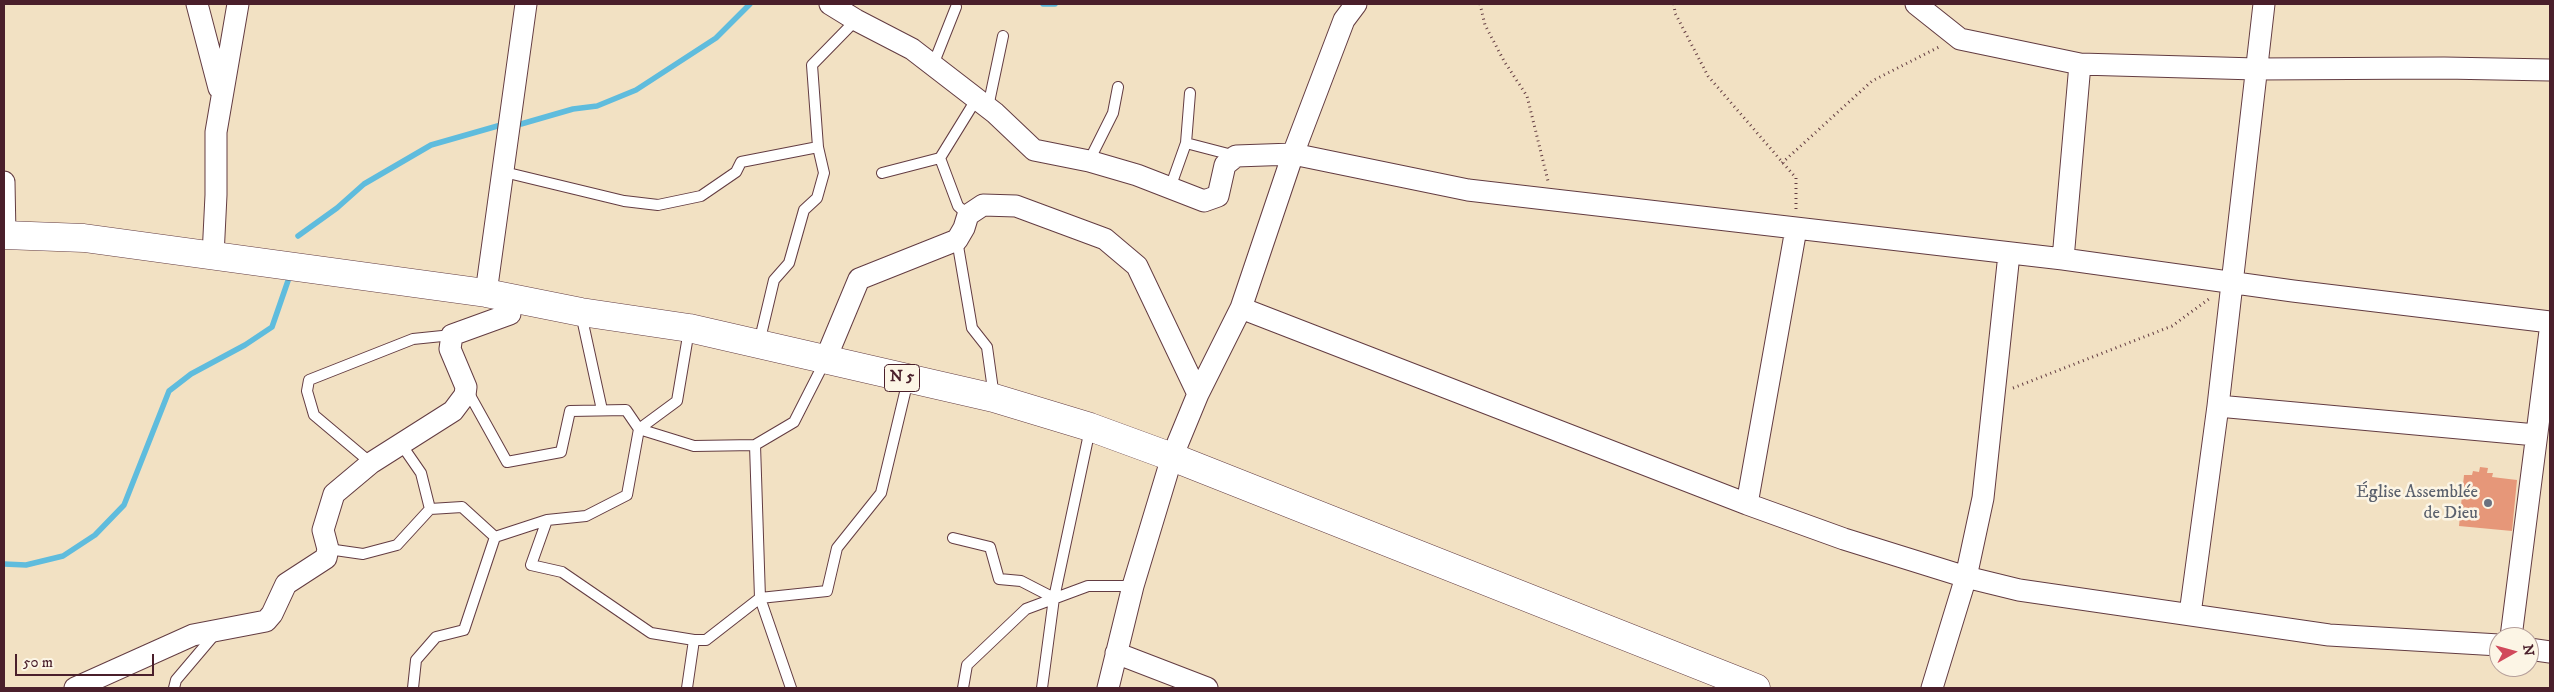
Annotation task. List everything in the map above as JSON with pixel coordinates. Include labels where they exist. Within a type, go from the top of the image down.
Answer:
[{"type":"highway","name":"N 5","points":[[4,235],[84,238],[497,295],[581,312],[690,328],[994,398],[1090,426],[1172,457],[1756,688]]},
{"type":"street","points":[[197,4],[221,96]]},
{"type":"street","points":[[212,256],[216,196],[216,132],[238,4]]},
{"type":"street","points":[[75,688],[193,635],[266,621],[272,614],[286,584],[313,565],[320,564],[326,558],[328,550],[323,530],[334,494],[371,462],[453,411],[465,395],[466,387],[450,349],[452,335],[510,314],[497,295],[504,172],[526,4]]},
{"type":"street","points":[[830,4],[856,20],[912,49],[983,103],[1034,150],[1089,161],[1204,201],[1218,196],[1225,165],[1236,156],[1293,154],[1468,190],[2063,259],[2232,283],[2550,322]]},
{"type":"street","points":[[1107,688],[1133,586],[1172,457],[1198,394],[1241,308],[1293,154],[1344,20],[1356,4]]},
{"type":"street","points":[[1916,4],[1960,38],[2080,64],[2256,69],[2444,68],[2550,70]]},
{"type":"street","points":[[2190,614],[2218,406],[2264,4]]},
{"type":"street","points":[[2063,259],[2080,64]]},
{"type":"street","points":[[4,182],[4,235]]},
{"type":"street","points":[[826,358],[859,279],[957,240],[968,215],[983,205],[1016,206],[1105,239],[1137,266],[1198,394]]},
{"type":"street","points":[[1748,504],[1796,229]]},
{"type":"street","points":[[1932,688],[1966,577],[1983,498],[2009,254]]},
{"type":"street","points":[[1241,308],[1748,504],[1844,539],[1966,577],[2019,590],[2329,635],[2489,644]]},
{"type":"street","points":[[2512,627],[2550,331]]},
{"type":"street","points":[[2218,406],[2536,435]]},
{"type":"street","points":[[1116,653],[1207,688]]},
{"type":"lane","points":[[933,65],[956,8]]},
{"type":"lane","points":[[759,344],[774,280],[789,263],[804,210],[817,198],[824,173],[818,147],[812,64],[856,20]]},
{"type":"lane","points":[[882,173],[940,158],[983,103],[1003,36]]},
{"type":"lane","points":[[1089,161],[1114,113],[1118,87]]},
{"type":"lane","points":[[1170,188],[1186,143],[1190,93]]},
{"type":"lane","points":[[1186,143],[1236,156]]},
{"type":"lane","points":[[504,172],[624,201],[658,205],[702,196],[736,172],[741,162],[818,147]]},
{"type":"lane","points":[[940,158],[958,206],[968,215]]},
{"type":"lane","points":[[957,240],[972,328],[987,347],[994,398]]},
{"type":"lane","points":[[581,312],[602,410]]},
{"type":"lane","points":[[495,537],[547,520],[586,516],[627,495],[639,429],[677,402],[690,328]]},
{"type":"lane","points":[[371,462],[314,415],[307,391],[310,380],[412,339],[452,335]]},
{"type":"lane","points":[[466,387],[507,462],[561,452],[570,411],[626,410],[639,429],[694,446],[755,445],[794,422],[826,358]]},
{"type":"lane","points":[[547,520],[531,565],[562,572],[651,633],[694,640],[706,640],[760,598],[827,591],[837,548],[881,493],[908,379]]},
{"type":"lane","points":[[1042,688],[1054,598],[1090,426]]},
{"type":"lane","points":[[401,444],[421,473],[430,509]]},
{"type":"lane","points":[[755,445],[760,598],[791,688]]},
{"type":"lane","points":[[328,550],[363,554],[397,545],[430,509],[462,507],[495,537]]},
{"type":"lane","points":[[413,688],[416,660],[436,637],[464,630],[495,537]]},
{"type":"lane","points":[[953,538],[990,547],[999,579],[1020,581],[1054,598]]},
{"type":"lane","points":[[963,688],[967,665],[1026,609],[1088,586],[1133,586]]},
{"type":"lane","points":[[174,688],[176,680],[218,630]]},
{"type":"lane","points":[[686,688],[694,640]]},
{"type":"path","points":[[1480,4],[1485,25],[1504,61],[1527,96],[1553,200]]},
{"type":"path","points":[[1674,4],[1675,13],[1708,76],[1796,178],[1796,229]]},
{"type":"path","points":[[1782,163],[1872,80],[1914,58],[1960,38]]},
{"type":"path","points":[[1994,395],[2172,326],[2232,283]]},
{"type":"building","name":"Église Assemblée de Dieu","points":[[2480,467],[2488,468],[2487,473],[2493,473],[2492,477],[2517,480],[2512,531],[2459,526],[2464,475],[2472,475],[2473,471],[2479,472]]},
{"type":"waterway","points":[[521,124],[573,109],[597,106],[636,90],[716,38],[750,4]]},
{"type":"waterway","points":[[1043,4],[1055,4]]},
{"type":"waterway","points":[[298,236],[337,208],[364,184],[431,145],[501,125]]},
{"type":"waterway","points":[[4,564],[26,565],[63,556],[95,535],[124,505],[169,391],[191,374],[245,345],[272,327],[290,275]]},
{"type":"place","name":"Église Assemblée de Dieu","points":[[2488,503]]}]
